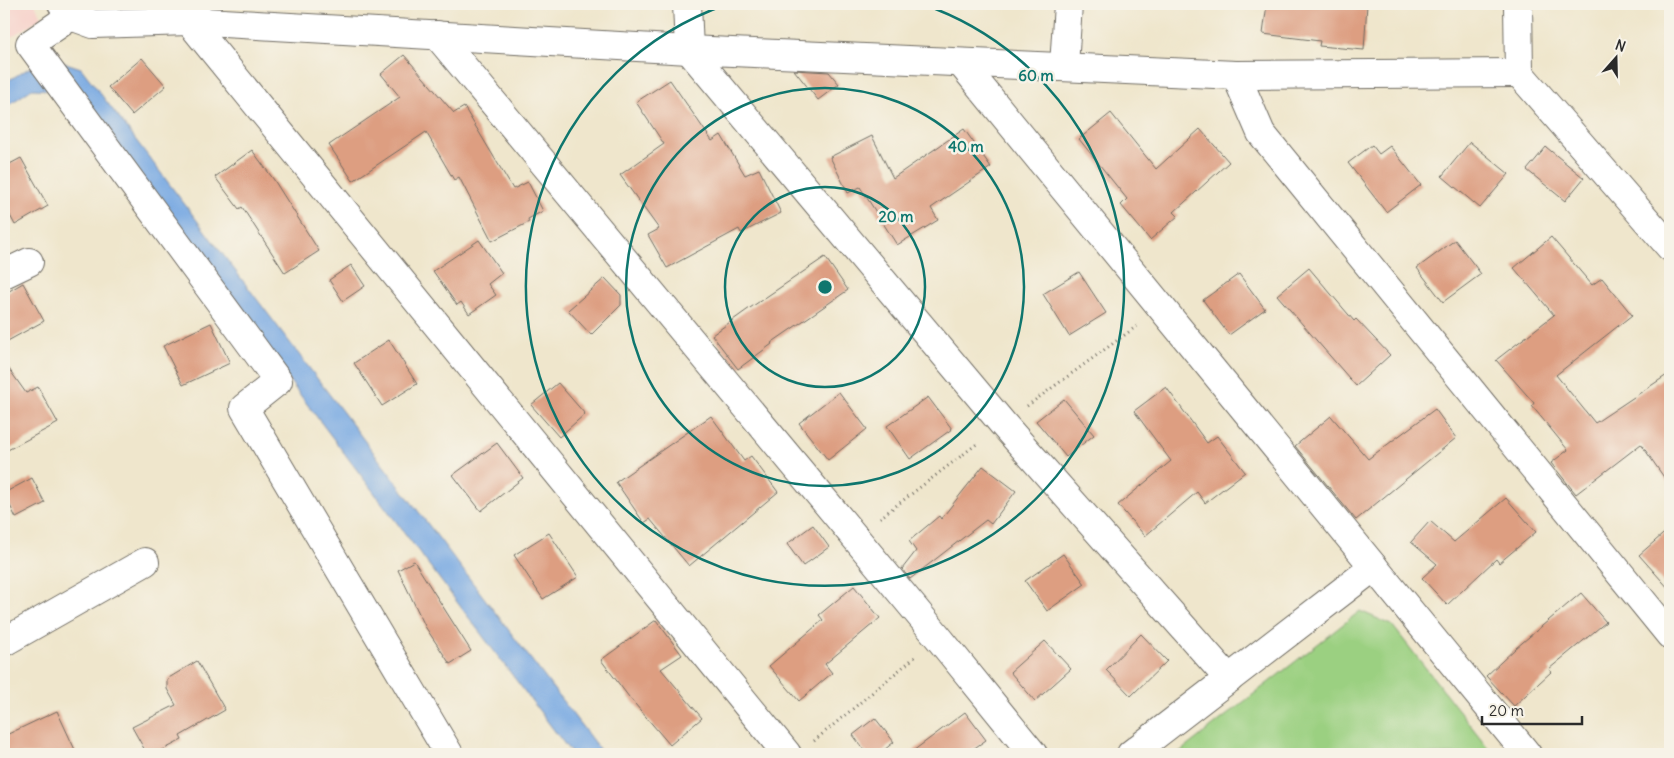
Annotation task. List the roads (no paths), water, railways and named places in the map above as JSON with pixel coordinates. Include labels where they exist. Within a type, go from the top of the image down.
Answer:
[{"type":"street","points":[[687,4],[689,50],[1003,424],[1229,679]]},
{"type":"street","points":[[1064,66],[1068,4]]},
{"type":"street","points":[[1518,4],[1519,73],[1670,247]]},
{"type":"street","points":[[449,754],[244,408],[278,381],[30,44],[66,10],[93,24],[310,16],[437,35],[689,50],[1236,75],[1519,73]]},
{"type":"street","points":[[189,21],[787,754]]},
{"type":"street","points":[[437,35],[938,637],[1033,754]]},
{"type":"street","points":[[961,63],[1527,754]]},
{"type":"street","points":[[1236,75],[1261,133],[1670,635]]},
{"type":"street","points":[[4,274],[29,262]]},
{"type":"street","points":[[4,642],[146,562]]},
{"type":"street","points":[[1131,754],[1374,567]]},
{"type":"water","points":[[48,57],[81,68],[603,754],[572,754],[70,91],[32,89],[4,108],[4,83]]}]
